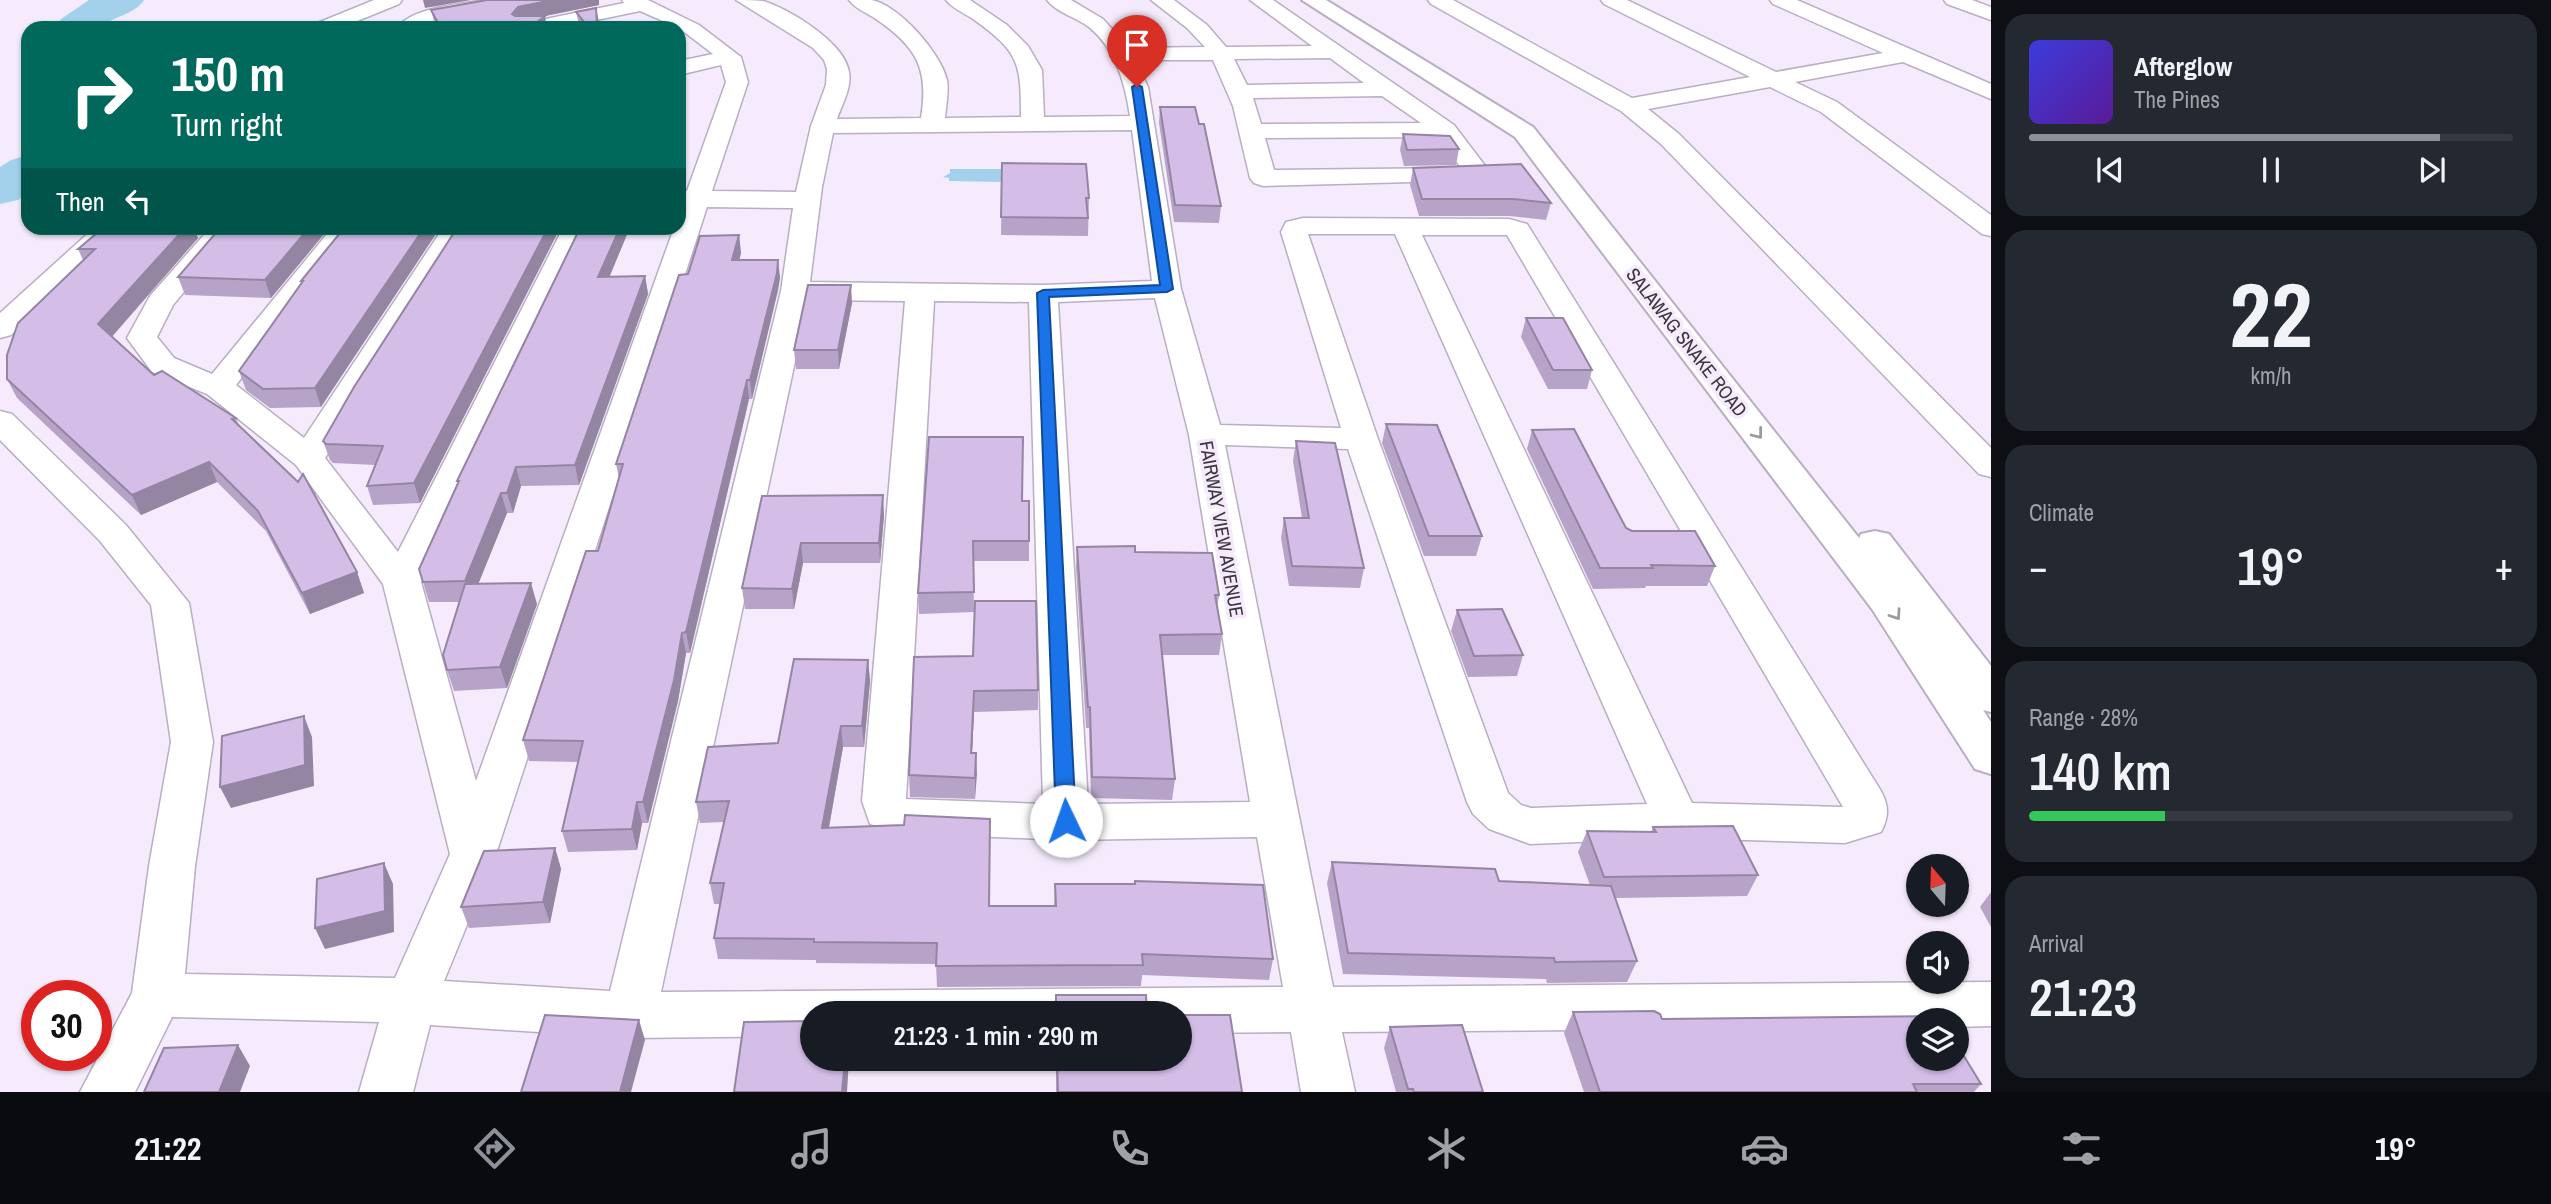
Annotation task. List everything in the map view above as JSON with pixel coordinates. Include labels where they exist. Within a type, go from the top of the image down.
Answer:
[{"type":"main road","name":"SALAWAG SNAKE ROAD","points":[[1312,0],[1545,130],[1558,142],[1917,596],[1991,698]]},
{"type":"main road","name":"SALAWAG SNAKE ROAD","points":[[1336,0],[1524,132],[1535,144],[1886,600],[1991,757]]},
{"type":"street","points":[[340,21],[392,0]]},
{"type":"street","points":[[420,21],[430,16],[519,0]]},
{"type":"street","points":[[630,1014],[795,291],[808,200],[823,125],[840,82],[835,58],[815,40],[778,15],[746,0]]},
{"type":"street","points":[[859,0],[887,16],[912,38],[926,55],[936,78],[932,126]]},
{"type":"street","points":[[956,0],[979,12],[1009,38],[1030,67],[1033,125]]},
{"type":"street","name":"FAIRWAY VIEW AVENUE","points":[[1057,0],[1096,23],[1122,54],[1137,87],[1167,289],[1206,435],[1230,577],[1328,1092]]},
{"type":"street","points":[[1161,0],[1186,16],[1212,42],[1240,92],[1263,178],[1479,175],[1446,130],[1260,0]]},
{"type":"street","points":[[1438,0],[1629,106],[1670,139],[1991,467]]},
{"type":"street","points":[[1612,0],[1829,107],[1985,218]]},
{"type":"street","points":[[1780,0],[1991,92]]},
{"type":"street","points":[[1954,0],[1991,14]]},
{"type":"street","points":[[559,21],[637,3],[669,21]]},
{"type":"street","points":[[686,31],[730,57],[737,82],[688,199],[808,200]]},
{"type":"street","points":[[1122,54],[1338,52]]},
{"type":"street","points":[[1629,106],[1905,55]]},
{"type":"street","points":[[686,66],[730,57]]},
{"type":"street","points":[[1240,92],[1387,89]]},
{"type":"street","points":[[823,125],[1142,123]]},
{"type":"street","points":[[1250,131],[1446,130]]},
{"type":"street","points":[[1303,226],[1405,227],[1509,227],[1517,230],[1865,803],[1865,820],[1845,825],[1678,820],[1530,826],[1505,817],[1489,802],[1361,439],[1294,232],[1295,228],[1303,226]]},
{"type":"street","points":[[1405,227],[1678,820]]},
{"type":"street","points":[[0,329],[101,235]]},
{"type":"street","points":[[218,235],[160,302],[142,338],[163,365],[218,387],[308,458],[402,582],[473,854]]},
{"type":"street","points":[[218,387],[340,235]]},
{"type":"street","points":[[308,458],[451,235]]},
{"type":"street","points":[[402,582],[573,235]]},
{"type":"street","points":[[386,1092],[410,1000],[473,854],[676,235]]},
{"type":"street","points":[[795,291],[1043,293],[1167,289]]},
{"type":"street","points":[[920,293],[884,801],[886,812],[903,816],[1066,821],[1276,819]]},
{"type":"street","points":[[1043,293],[1066,821]]},
{"type":"street","points":[[0,421],[113,533],[170,603],[192,742],[172,866],[157,995],[107,1092]]},
{"type":"street","points":[[1206,435],[1361,439]]},
{"type":"street","points":[[157,995],[410,1000],[630,1014],[1991,1004]]},
{"type":"water","points":[[950,169],[1001,169],[1001,173],[1006,174],[1000,182],[949,181],[949,178],[943,177],[950,173]]},
{"type":"building","points":[[487,0],[553,0],[518,7],[512,14],[545,16],[538,21],[437,21],[431,10]]},
{"type":"building","points":[[596,8],[597,21],[583,21],[576,12]]},
{"type":"building","points":[[1160,107],[1195,107],[1199,124],[1204,124],[1221,206],[1175,205]]},
{"type":"building","points":[[1403,134],[1450,136],[1459,149],[1407,150]]},
{"type":"building","points":[[1002,163],[1086,164],[1088,218],[1001,217]]},
{"type":"building","points":[[1521,164],[1551,203],[1513,199],[1422,199],[1413,168]]},
{"type":"building","points":[[95,235],[179,235],[98,324],[154,375],[162,371],[236,418],[232,419],[298,482],[303,474],[357,572],[302,593],[258,511],[209,462],[132,495],[7,379],[7,355],[18,323],[95,249],[78,249]]},
{"type":"building","points":[[214,235],[303,235],[265,280],[178,277]]},
{"type":"building","points":[[338,235],[419,235],[315,388],[263,389],[239,371],[301,281]]},
{"type":"building","points":[[452,235],[544,235],[414,483],[367,486],[383,446],[326,444],[323,441],[354,387]]},
{"type":"building","points":[[577,235],[617,235],[598,277],[645,276],[575,465],[516,467],[507,493],[501,493],[465,581],[423,582],[419,569],[457,481]]},
{"type":"building","points":[[739,235],[732,260],[778,260],[777,273],[750,380],[747,380],[686,632],[682,633],[674,680],[643,802],[637,802],[632,829],[562,831],[583,741],[523,740],[586,551],[598,551],[623,464],[616,464],[679,275],[688,274],[700,236]]},
{"type":"building","points":[[808,285],[851,285],[838,350],[794,350]]},
{"type":"building","points":[[1526,318],[1563,318],[1592,370],[1553,370]]},
{"type":"building","points":[[1386,424],[1437,425],[1482,536],[1429,536]]},
{"type":"building","points":[[1574,429],[1626,528],[1632,531],[1695,531],[1715,566],[1651,565],[1653,568],[1600,568],[1532,430]]},
{"type":"building","points":[[929,437],[1023,437],[1022,501],[1029,501],[1029,541],[973,541],[974,592],[918,593]]},
{"type":"building","points":[[1296,441],[1335,443],[1364,568],[1292,566],[1284,518],[1309,518]]},
{"type":"building","points":[[883,495],[879,543],[801,543],[792,589],[742,588],[762,496]]},
{"type":"building","points":[[1135,546],[1135,552],[1212,553],[1219,595],[1215,595],[1222,634],[1160,635],[1175,779],[1092,777],[1090,707],[1077,547]]},
{"type":"building","points":[[531,583],[500,667],[447,670],[443,655],[465,584]]},
{"type":"building","points":[[975,601],[1036,601],[1038,690],[974,691],[971,753],[976,753],[975,778],[909,775],[914,657],[973,656]]},
{"type":"building","points":[[1502,609],[1523,655],[1474,656],[1457,610]]},
{"type":"building","points":[[794,659],[868,660],[862,726],[841,726],[822,828],[904,825],[905,815],[990,819],[989,906],[1056,906],[1055,884],[1135,884],[1135,881],[1263,885],[1273,959],[1142,954],[1143,965],[936,966],[937,943],[714,938],[724,883],[710,883],[729,801],[696,802],[708,747],[778,743]]},
{"type":"building","points":[[304,716],[305,765],[220,787],[222,736]]},
{"type":"building","points":[[1733,826],[1758,875],[1604,877],[1587,831],[1656,832],[1653,827]]},
{"type":"building","points":[[555,848],[543,902],[461,907],[484,851]]},
{"type":"building","points":[[1332,862],[1495,869],[1499,881],[1611,886],[1637,961],[1555,962],[1554,958],[1348,953]]},
{"type":"building","points":[[384,863],[385,911],[315,928],[317,879]]},
{"type":"building","points":[[1056,995],[1146,995],[1146,1001],[1056,1001]]},
{"type":"building","points":[[1654,1011],[1660,1014],[1662,1019],[1906,1016],[1906,1071],[1969,1071],[1969,1064],[1981,1084],[1913,1084],[1917,1092],[1600,1092],[1573,1012]]},
{"type":"building","points":[[545,1015],[639,1020],[620,1092],[521,1092]]},
{"type":"building","points":[[1192,1015],[1230,1015],[1242,1092],[1058,1092],[1057,1071],[1192,1071]]},
{"type":"building","points":[[800,1021],[800,1071],[844,1071],[842,1092],[734,1092],[744,1022]]},
{"type":"building","points":[[1462,1025],[1483,1092],[1414,1092],[1413,1089],[1408,1089],[1390,1027]]},
{"type":"building","points":[[238,1045],[219,1092],[144,1092],[164,1048]]},
{"type":"waterway","points":[[83,21],[95,11],[125,0]]},
{"type":"waterway","points":[[0,189],[21,175]]},
{"type":"route","points":[[1066,821],[1043,293],[1167,289],[1137,87]]}]
